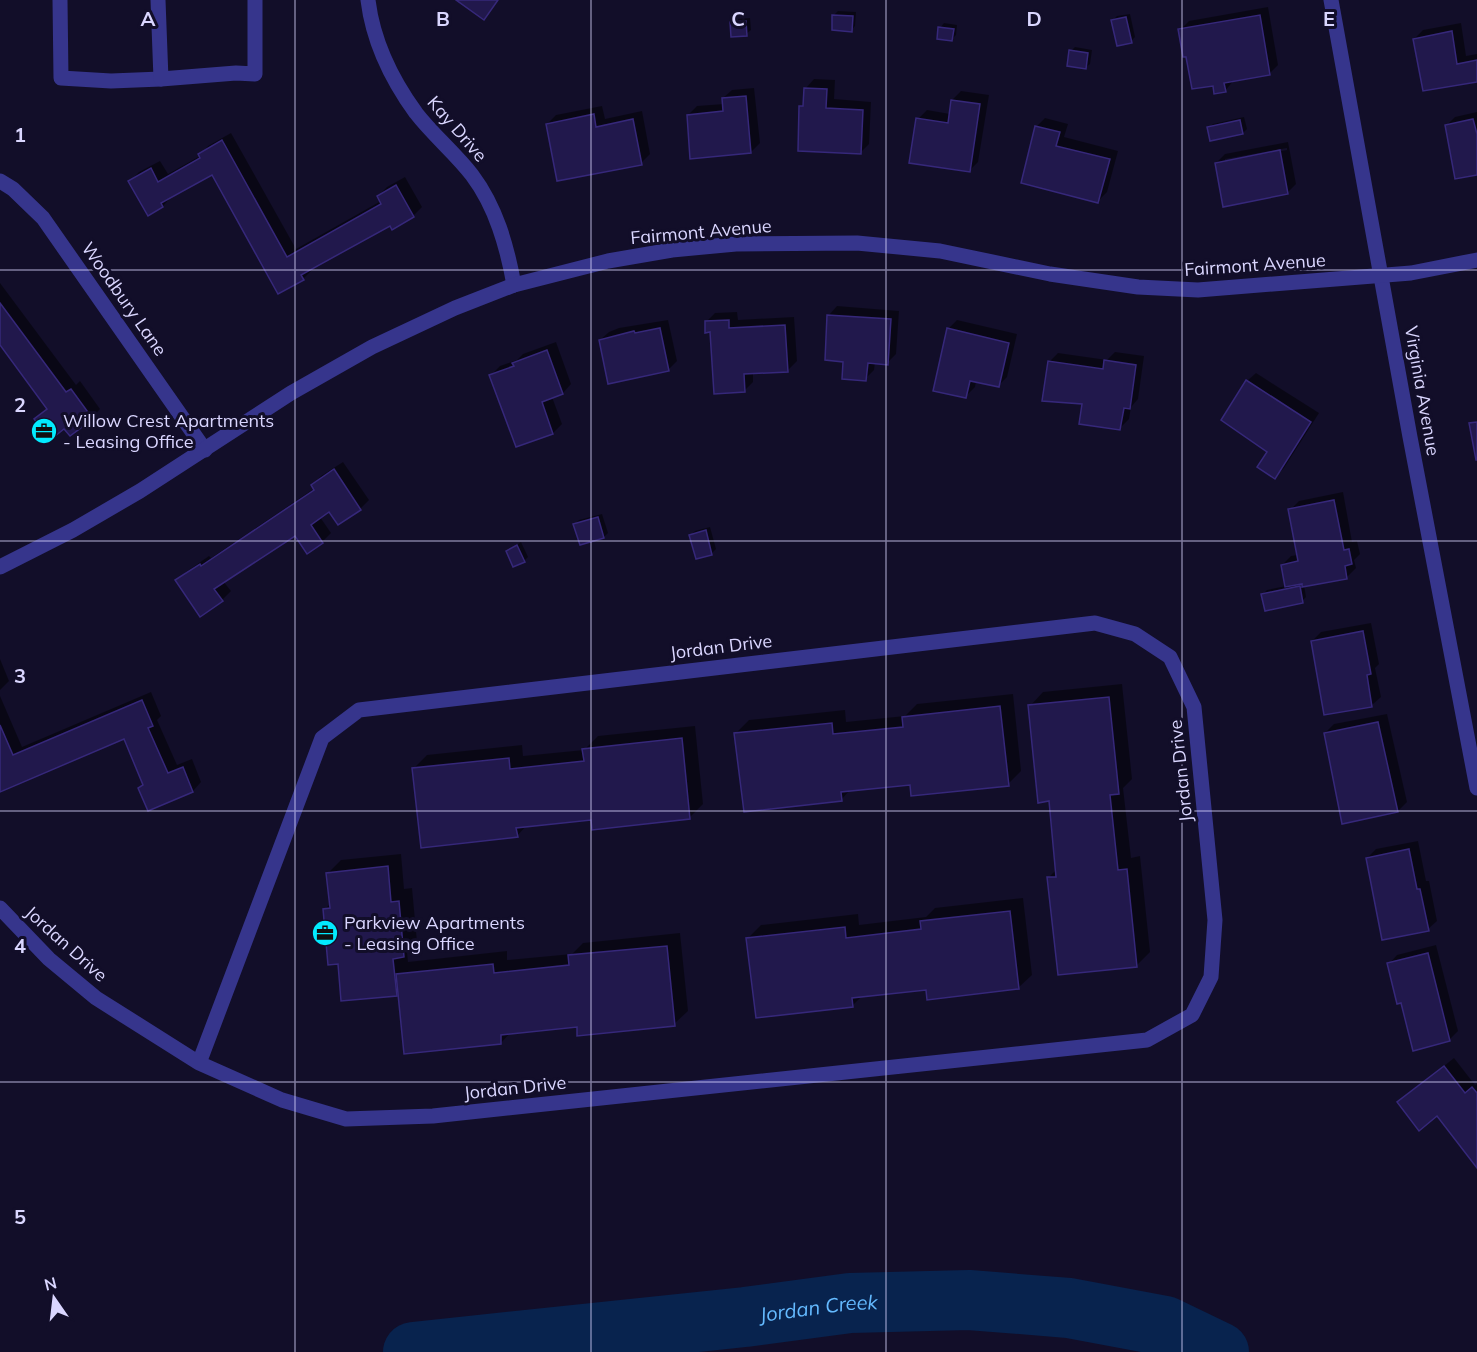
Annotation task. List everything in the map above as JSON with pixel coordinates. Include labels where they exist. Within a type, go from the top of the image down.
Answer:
[{"type":"street","points":[[60,0],[61,78],[111,81],[236,73],[255,74],[255,0]]},
{"type":"street","points":[[158,0],[161,79]]},
{"type":"street","name":"Kay Drive","points":[[368,0],[376,38],[393,78],[417,114],[472,175],[492,209],[507,246],[514,285]]},
{"type":"street","name":"Virginia Avenue","points":[[1331,0],[1477,788]]},
{"type":"street","name":"Woodbury Lane","points":[[0,181],[13,189],[44,218],[205,450]]},
{"type":"street","name":"Fairmont Avenue","points":[[0,567],[73,530],[205,450],[291,393],[372,347],[455,308],[514,285],[608,261],[672,250],[736,244],[857,243],[928,250],[1138,287],[1198,290],[1411,273],[1477,260]]},
{"type":"street","name":"Jordan Drive","points":[[0,908],[49,959],[96,998],[199,1063],[282,1100],[346,1119],[433,1116],[1147,1040],[1192,1015],[1211,977],[1215,920],[1194,707],[1170,657],[1135,634],[1095,623],[359,710],[322,738],[199,1063]]},
{"type":"building","points":[[456,0],[498,0],[484,20]]},
{"type":"building","points":[[832,15],[853,16],[852,32],[832,30]]},
{"type":"building","points":[[1260,15],[1270,75],[1224,83],[1226,92],[1214,94],[1213,86],[1192,89],[1178,29]]},
{"type":"building","points":[[1126,17],[1132,43],[1117,46],[1111,20]]},
{"type":"building","points":[[746,21],[747,36],[731,37],[730,22]]},
{"type":"building","points":[[938,27],[954,29],[952,41],[937,39]]},
{"type":"building","points":[[1452,31],[1457,64],[1477,60],[1477,82],[1423,91],[1413,39]]},
{"type":"building","points":[[1069,50],[1088,53],[1086,69],[1067,66]]},
{"type":"building","points":[[804,88],[827,89],[826,108],[863,110],[861,154],[798,151],[799,106],[803,106]]},
{"type":"building","points":[[746,96],[751,153],[690,159],[687,115],[723,111],[722,98]]},
{"type":"building","points":[[951,100],[980,104],[970,172],[909,163],[916,118],[948,123]]},
{"type":"building","points":[[594,114],[596,127],[633,119],[642,165],[557,181],[546,124]]},
{"type":"building","points":[[1473,119],[1477,134],[1477,175],[1455,179],[1445,125]]},
{"type":"building","points":[[1240,120],[1243,134],[1210,141],[1207,127]]},
{"type":"building","points":[[1035,126],[1060,132],[1056,146],[1110,159],[1098,203],[1021,183]]},
{"type":"building","points":[[222,140],[287,257],[381,204],[377,196],[396,185],[414,217],[392,230],[390,226],[301,275],[304,280],[278,294],[212,175],[161,203],[163,207],[148,216],[128,181],[151,168],[158,182],[200,158],[198,154]]},
{"type":"building","points":[[1280,150],[1288,194],[1223,207],[1215,163]]},
{"type":"building","points":[[0,303],[66,392],[71,389],[93,419],[70,436],[64,429],[50,440],[34,419],[47,409],[0,345]]},
{"type":"building","points":[[827,315],[891,319],[888,365],[868,363],[866,381],[842,379],[843,362],[825,360]]},
{"type":"building","points":[[729,320],[729,328],[785,325],[788,372],[744,374],[745,392],[714,394],[710,332],[705,333],[705,321]]},
{"type":"building","points":[[660,328],[669,371],[608,384],[599,340],[634,331],[635,333]]},
{"type":"building","points":[[947,328],[1009,343],[999,387],[970,381],[966,398],[933,391]]},
{"type":"building","points":[[547,350],[563,394],[542,402],[553,434],[516,447],[489,375],[514,366],[512,363]]},
{"type":"building","points":[[1104,360],[1136,365],[1130,409],[1124,408],[1120,430],[1079,424],[1082,404],[1042,401],[1048,361],[1103,369]]},
{"type":"building","points":[[1246,380],[1311,422],[1275,479],[1257,467],[1267,452],[1221,420]]},
{"type":"building","points":[[1477,422],[1477,460],[1476,460],[1469,423]]},
{"type":"building","points":[[334,469],[361,510],[338,525],[329,512],[311,525],[323,543],[307,554],[295,536],[214,589],[223,601],[200,617],[175,580],[200,564],[201,566],[314,490],[311,485]]},
{"type":"building","points":[[1334,500],[1344,550],[1349,549],[1352,564],[1345,566],[1347,579],[1302,587],[1302,584],[1285,587],[1281,565],[1298,561],[1288,509]]},
{"type":"building","points":[[598,517],[604,538],[580,545],[573,524]]},
{"type":"building","points":[[706,530],[712,555],[696,559],[689,535]]},
{"type":"building","points":[[517,545],[525,562],[513,567],[506,551]]},
{"type":"building","points":[[1300,586],[1303,603],[1265,611],[1261,594]]},
{"type":"building","points":[[1363,631],[1371,674],[1367,675],[1372,707],[1324,715],[1311,641]]},
{"type":"building","points":[[1109,697],[1119,794],[1110,795],[1118,870],[1127,869],[1137,967],[1058,975],[1047,877],[1056,877],[1049,801],[1038,803],[1028,705]]},
{"type":"building","points":[[142,700],[153,726],[148,728],[168,773],[183,767],[193,792],[148,811],[138,788],[143,785],[124,739],[0,792],[0,725],[13,755]]},
{"type":"building","points":[[1000,706],[1009,786],[911,796],[910,785],[841,792],[842,801],[744,812],[734,733],[832,723],[833,734],[903,727],[902,717]]},
{"type":"building","points":[[1378,722],[1398,812],[1342,824],[1324,733]]},
{"type":"building","points":[[682,738],[690,819],[592,830],[591,820],[516,828],[518,837],[421,848],[412,768],[509,758],[510,769],[584,761],[582,749]]},
{"type":"building","points":[[1409,849],[1429,931],[1382,940],[1366,858]]},
{"type":"building","points":[[388,866],[391,902],[399,901],[404,957],[393,959],[397,996],[341,1001],[338,964],[328,965],[323,909],[330,908],[326,873]]},
{"type":"building","points":[[1010,911],[1019,989],[927,1000],[926,990],[852,998],[853,1007],[756,1018],[746,938],[845,927],[846,938],[921,929],[920,921]]},
{"type":"building","points":[[667,946],[675,1026],[577,1036],[577,1027],[501,1035],[501,1044],[404,1054],[396,974],[493,964],[494,973],[569,965],[568,955]]},
{"type":"building","points":[[1428,953],[1450,1041],[1413,1051],[1401,1003],[1397,1004],[1387,963]]},
{"type":"building","points":[[1444,1066],[1465,1093],[1472,1087],[1477,1093],[1477,1168],[1437,1116],[1419,1131],[1397,1102]]},
{"type":"waterway","name":"Jordan Creek","points":[[413,1352],[745,1317],[850,1303],[969,1300],[1069,1308],[1165,1326],[1219,1352]]},
{"type":"place","name":"Willow Crest Apartments - Leasing Office","points":[[44,431]]},
{"type":"place","name":"Parkview Apartments - Leasing Office","points":[[325,933]]}]
